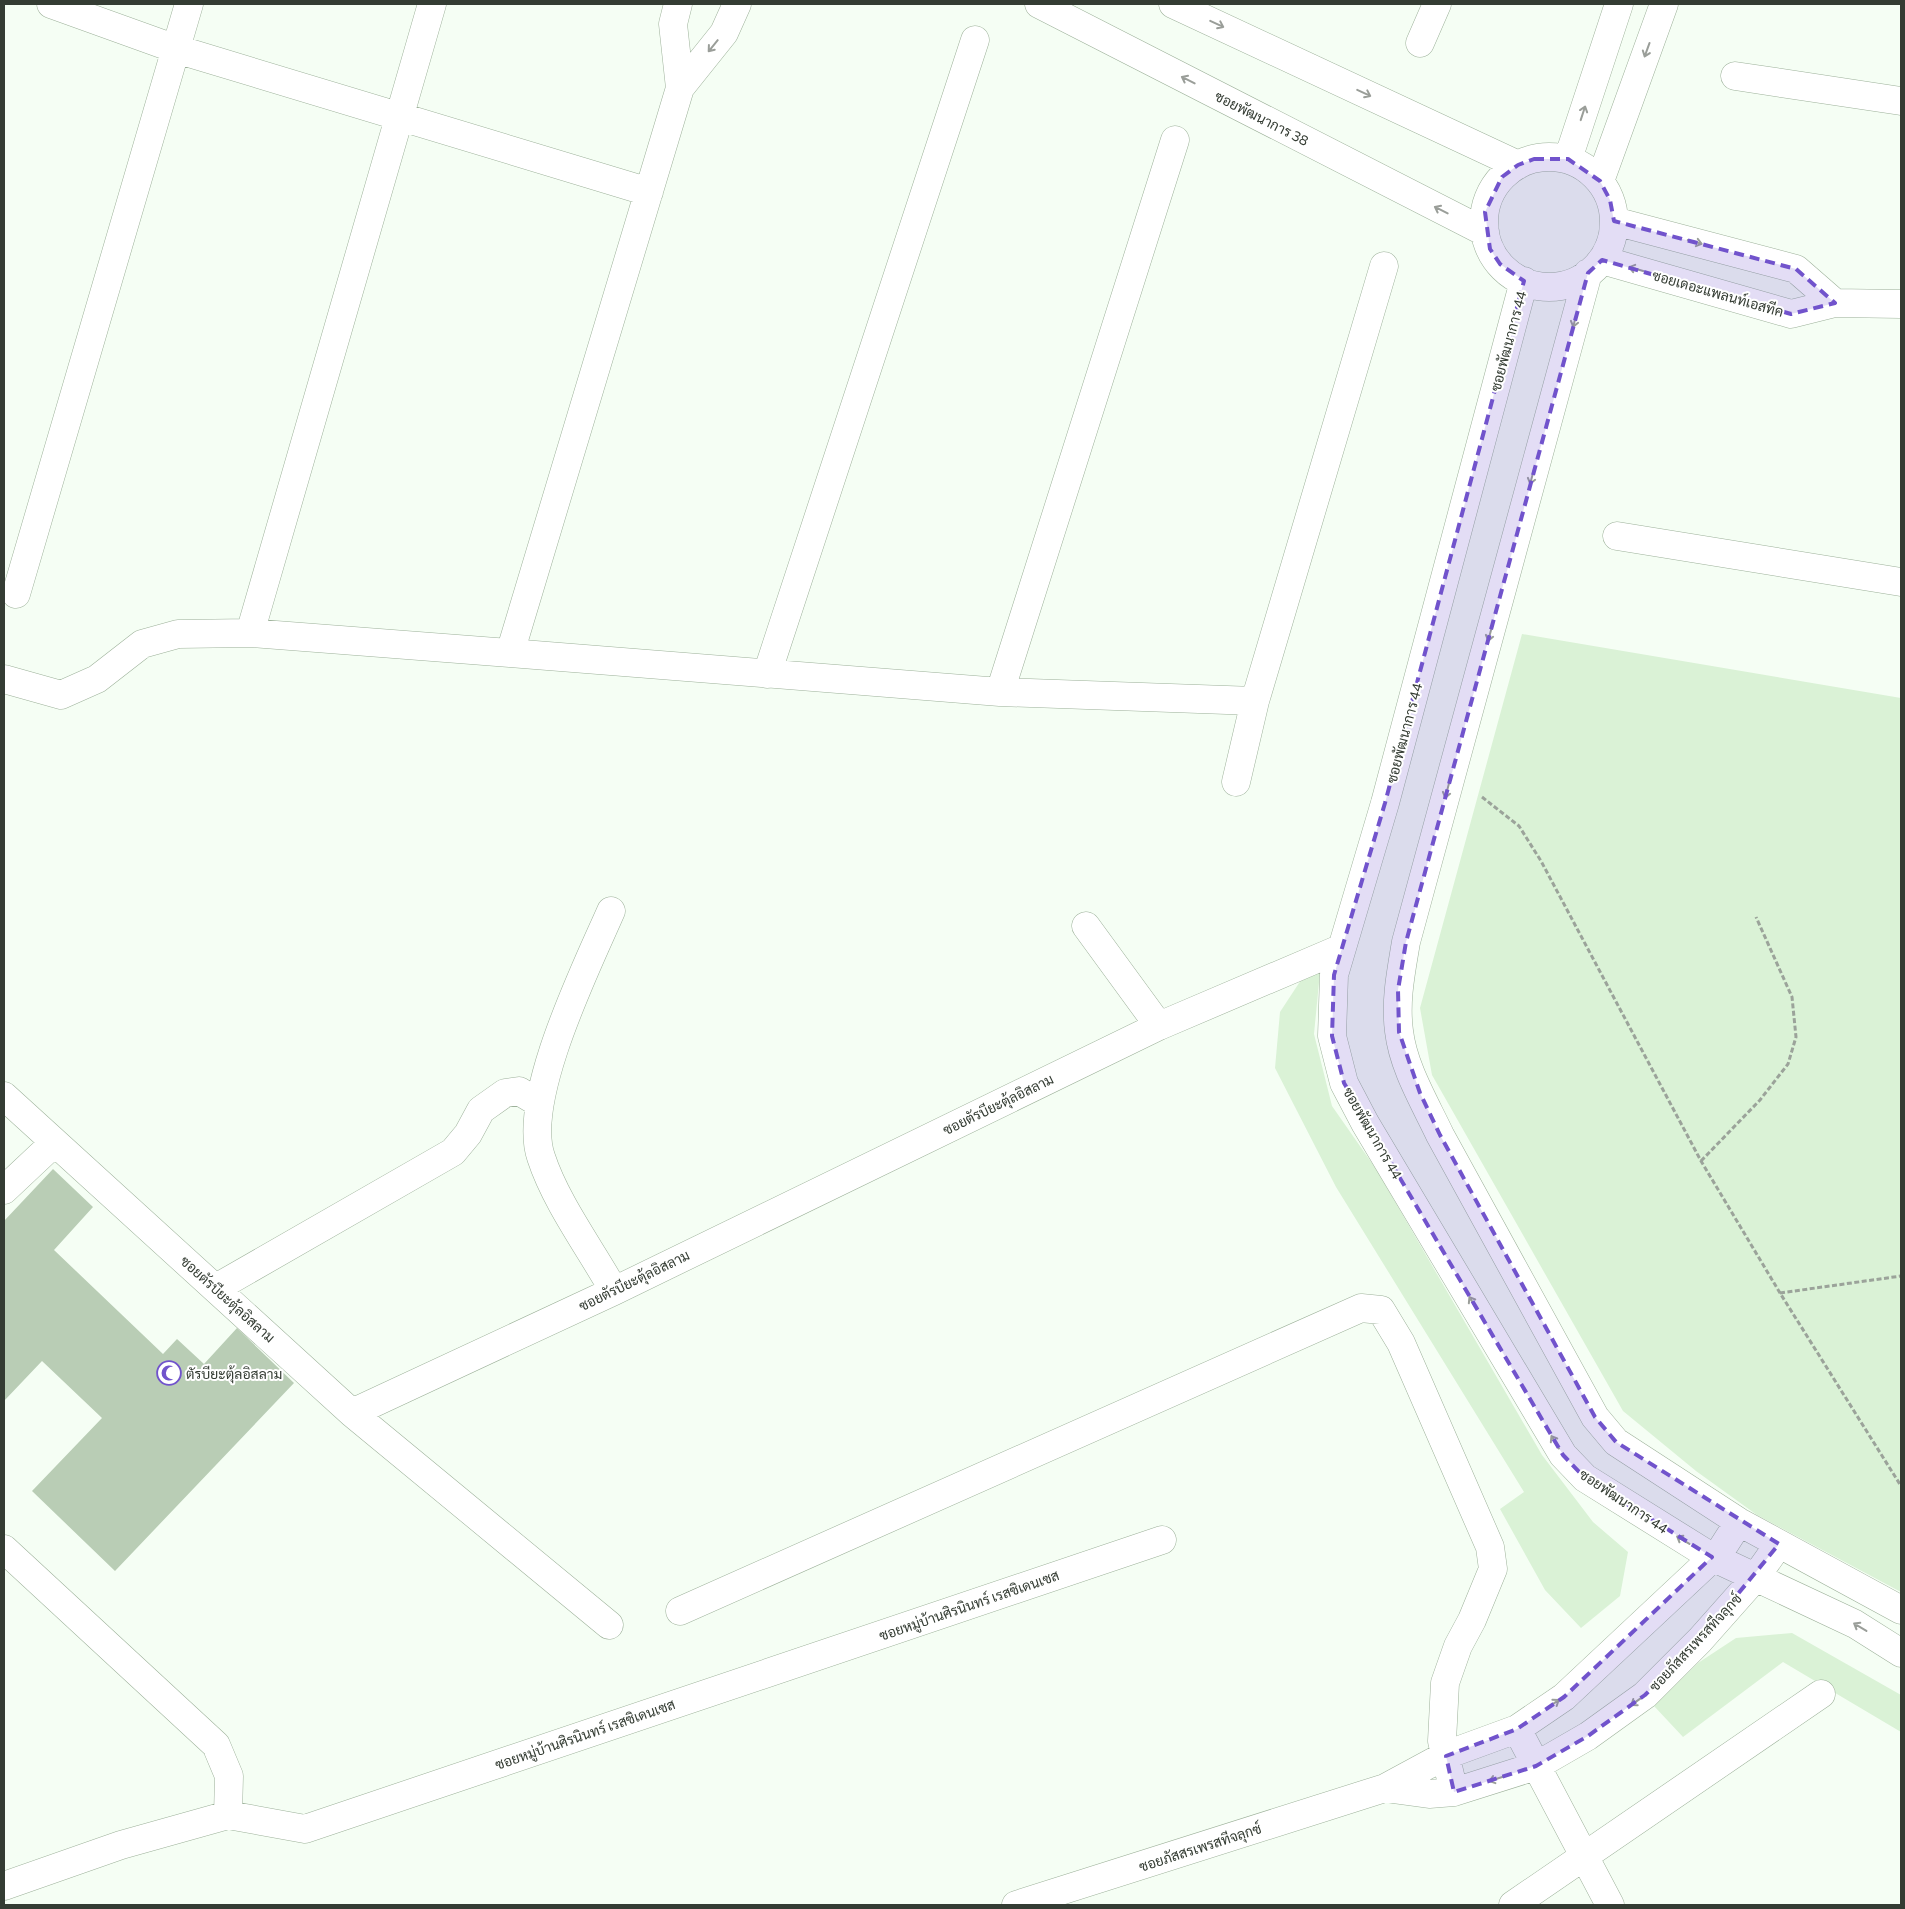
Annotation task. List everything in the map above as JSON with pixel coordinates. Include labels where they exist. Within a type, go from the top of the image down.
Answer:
[{"type":"street","points":[[51,4],[176,49],[649,192]]},
{"type":"street","points":[[16,594],[189,4]]},
{"type":"street","points":[[250,634],[432,4]]},
{"type":"street","points":[[678,4],[673,24],[680,88]]},
{"type":"street","points":[[510,653],[680,88],[724,32],[737,4]]},
{"type":"street","name":"ซอยพัฒนาการ 38","points":[[1039,4],[1485,232]]},
{"type":"street","points":[[1173,4],[1518,165]]},
{"type":"street","points":[[1420,43],[1437,4]]},
{"type":"street","points":[[1568,159],[1619,4]]},
{"type":"street","points":[[1600,181],[1664,4]]},
{"type":"street","points":[[767,674],[975,40]]},
{"type":"street","points":[[1735,76],[1901,100]]},
{"type":"street","points":[[1000,692],[1175,140]]},
{"type":"street","name":"ซอยพัฒนาการ 44","points":[[1595,266],[1562,285],[1545,286],[1513,276],[1500,264],[1490,249],[1485,232],[1485,212],[1491,193],[1502,177],[1518,165],[1534,158],[1568,159],[1586,168],[1600,181],[1610,200],[1614,221],[1611,241],[1595,266],[1406,942],[1398,990],[1399,1032],[1417,1084],[1440,1135],[1596,1417],[1616,1442],[1739,1522],[1901,1610]]},
{"type":"street","points":[[1614,221],[1796,269],[1835,303]]},
{"type":"street","points":[[1236,782],[1255,701],[1384,266]]},
{"type":"street","name":"ซอยเดอะแพลนท์เอสทีค","points":[[1595,266],[1791,314],[1835,303],[1901,304]]},
{"type":"street","name":"ซอยพัฒนาการ 44","points":[[1524,281],[1385,803],[1334,975],[1332,1036],[1344,1083],[1365,1123],[1563,1456],[1584,1478],[1712,1557],[1855,1624],[1901,1653]]},
{"type":"street","points":[[1617,536],[1901,582]]},
{"type":"street","points":[[4,679],[61,695],[98,679],[142,644],[178,634],[250,634],[1000,692],[1255,701]]},
{"type":"street","points":[[612,911],[564,1017],[539,1103],[540,1155],[554,1186],[614,1290]]},
{"type":"street","points":[[1086,926],[1158,1026]]},
{"type":"street","name":"ซอยตัรบียะตุ้ลอิสลาม","points":[[4,1096],[352,1413],[614,1290],[1158,1026],[1342,948]]},
{"type":"street","points":[[216,1288],[453,1152],[468,1134],[481,1110],[505,1093],[519,1091],[539,1103]]},
{"type":"street","points":[[4,1190],[54,1143]]},
{"type":"street","points":[[680,1611],[1361,1308],[1381,1310],[1401,1343],[1490,1546],[1492,1569],[1472,1620],[1458,1646],[1445,1682],[1442,1741],[1454,1792]]},
{"type":"street","points":[[352,1413],[609,1625]]},
{"type":"street","name":"ซอยภัสสรเพรสทีจลุกซ์","points":[[1016,1905],[1385,1788],[1446,1756],[1517,1729],[1564,1697],[1720,1550],[1739,1522]]},
{"type":"street","name":"ซอยหมู่บ้านศิรนินทร์ เรสซิเดนเซส","points":[[4,1886],[121,1845],[228,1816],[305,1829],[1162,1540]]},
{"type":"street","name":"ซอยภัสสรเพรสทีจลุกซ์","points":[[1385,1788],[1429,1794],[1454,1792],[1536,1766],[1588,1736],[1645,1695],[1700,1640],[1755,1578],[1779,1544]]},
{"type":"street","points":[[4,1550],[216,1745],[229,1776],[228,1816]]},
{"type":"street","points":[[1513,1905],[1821,1694]]},
{"type":"street","points":[[1517,1729],[1610,1905]]},
{"type":"path","points":[[1447,791],[1483,797],[1519,826],[1546,869],[1701,1160],[1780,1293],[1901,1486]]},
{"type":"path","points":[[1701,1160],[1760,1100],[1788,1064],[1796,1038],[1792,997],[1756,917]]},
{"type":"path","points":[[1780,1293],[1901,1276]]},
{"type":"highlighted area","points":[[1534,159],[1568,159],[1600,181],[1610,200],[1614,221],[1796,269],[1835,303],[1791,314],[1602,260],[1588,273],[1406,942],[1398,990],[1399,1032],[1420,1093],[1440,1135],[1595,1417],[1616,1442],[1779,1544],[1700,1640],[1645,1695],[1588,1736],[1536,1766],[1454,1792],[1446,1756],[1517,1729],[1564,1697],[1712,1557],[1585,1478],[1563,1455],[1344,1083],[1332,1036],[1334,975],[1385,803],[1524,281],[1500,264],[1490,249],[1485,212],[1502,177],[1518,165]]},
{"type":"green space","points":[[1522,634],[1901,698],[1901,1592],[1757,1515],[1696,1471],[1623,1411],[1432,1075],[1420,1008]]},
{"type":"green space","points":[[1320,972],[1314,1034],[1332,1106],[1376,1169],[1542,1455],[1593,1522],[1628,1552],[1620,1596],[1581,1628],[1545,1590],[1500,1509],[1524,1492],[1336,1187],[1275,1068],[1280,1012],[1301,980]]},
{"type":"green space","points":[[1792,1633],[1901,1695],[1901,1732],[1783,1662],[1683,1737],[1654,1706],[1698,1663],[1736,1638]]},
{"type":"building","name":"ตัรบียะตุ้ลอิสลาม","points":[[53,1169],[93,1207],[54,1250],[163,1354],[177,1339],[204,1364],[237,1328],[294,1383],[115,1571],[32,1491],[102,1418],[42,1361],[4,1401],[4,1221]]},
{"type":"place","name":"ตัรบียะตุ้ลอิสลาม","points":[[169,1373]]}]
